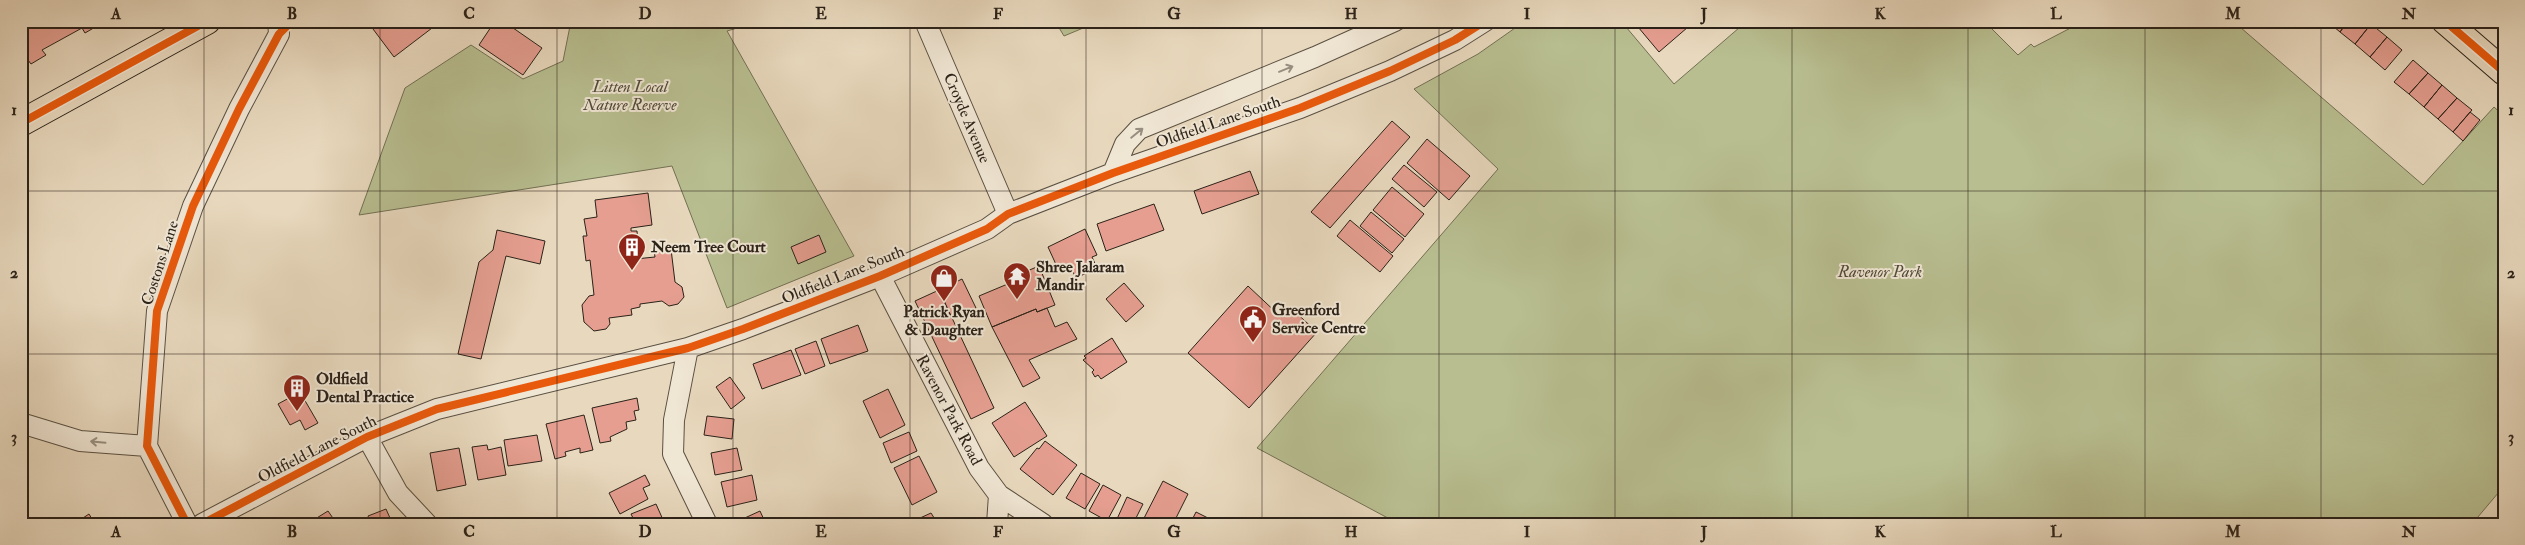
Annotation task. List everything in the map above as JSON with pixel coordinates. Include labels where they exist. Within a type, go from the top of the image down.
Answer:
[{"type":"main road","points":[[21,123],[207,21]]},
{"type":"main road","points":[[2445,21],[2504,72]]},
{"type":"street","name":"Costons Lane","points":[[147,446],[157,311],[193,206],[239,109],[279,34],[278,21]]},
{"type":"street","name":"Croyde Avenue","points":[[926,21],[1008,214]]},
{"type":"street","name":"Oldfield Lane South","points":[[1113,173],[1125,144],[1139,129],[1315,57],[1395,21]]},
{"type":"street","name":"Oldfield Lane South","points":[[202,524],[367,437],[437,409],[688,348],[880,276],[987,229],[1008,214],[1113,173],[1300,108],[1390,71],[1455,40],[1485,21]]},
{"type":"street","name":"Ravenor Park Road","points":[[880,276],[978,468],[999,494],[1042,524]]},
{"type":"street","points":[[688,348],[674,420],[673,454],[707,524]]},
{"type":"street","points":[[21,423],[80,440],[147,446],[187,524]]},
{"type":"street","points":[[367,437],[398,493],[427,524]]},
{"type":"street","points":[[997,524],[999,494]]},
{"type":"green space","name":"Litten Local Nature Reserve","points":[[571,21],[761,21],[727,31],[854,256],[727,308],[672,166],[359,215],[405,88],[471,45],[523,79],[563,61]]},
{"type":"green space","points":[[1055,21],[1100,21],[1064,36]]},
{"type":"green space","name":"Ravenor Park","points":[[1525,21],[1621,21],[1674,84],[1747,21],[1984,21],[2018,55],[2031,44],[2034,47],[2084,21],[2233,21],[2423,185],[2494,107],[2504,116],[2504,486],[2472,524],[1399,524],[1257,448],[1498,169],[1414,89],[1478,54]]},
{"type":"building","points":[[38,21],[95,21],[97,26],[85,33],[82,28],[42,50],[46,55],[31,64],[28,60],[21,64],[21,30]]},
{"type":"building","points":[[367,21],[433,21],[436,25],[394,57]]},
{"type":"building","points":[[495,21],[503,21],[542,48],[523,75],[479,45]]},
{"type":"building","points":[[1633,21],[1695,21],[1659,52]]},
{"type":"building","points":[[2327,21],[2348,21],[2340,32]]},
{"type":"building","points":[[2348,21],[2368,21],[2371,24],[2355,44],[2340,32]]},
{"type":"building","points":[[2371,24],[2387,37],[2370,57],[2355,44]]},
{"type":"building","points":[[2387,37],[2402,50],[2385,70],[2370,57]]},
{"type":"building","points":[[2413,60],[2428,73],[2409,94],[2394,82]]},
{"type":"building","points":[[2428,73],[2442,85],[2424,107],[2409,94]]},
{"type":"building","points":[[2442,85],[2457,98],[2438,119],[2424,107]]},
{"type":"building","points":[[2457,98],[2472,110],[2453,132],[2438,119]]},
{"type":"building","points":[[2470,112],[2480,120],[2463,141],[2453,132]]},
{"type":"building","points":[[1392,121],[1410,137],[1330,228],[1311,212]]},
{"type":"building","points":[[1427,139],[1470,176],[1449,200],[1407,163]]},
{"type":"building","points":[[1404,165],[1437,192],[1424,207],[1392,179]]},
{"type":"building","points":[[1250,171],[1259,194],[1202,214],[1194,191]]},
{"type":"building","points":[[1392,187],[1424,214],[1405,237],[1373,210]]},
{"type":"building","name":"Neem Tree Court","points":[[648,193],[652,225],[631,228],[631,231],[637,231],[639,253],[634,254],[635,259],[655,257],[654,251],[671,249],[675,282],[682,287],[684,297],[678,304],[669,306],[662,301],[640,304],[640,307],[631,309],[632,315],[609,318],[610,324],[606,329],[594,331],[584,322],[582,305],[589,296],[594,295],[590,260],[586,261],[583,236],[587,236],[584,219],[597,217],[595,200]]},
{"type":"building","points":[[1154,204],[1164,230],[1106,251],[1097,224]]},
{"type":"building","points":[[1371,212],[1404,239],[1392,253],[1360,226]]},
{"type":"building","points":[[1350,220],[1393,256],[1380,272],[1337,236]]},
{"type":"building","points":[[1085,229],[1097,255],[1092,257],[1097,268],[1076,278],[1070,266],[1059,271],[1048,247]]},
{"type":"building","points":[[497,230],[545,241],[540,264],[506,256],[481,359],[458,354],[479,262],[493,250]]},
{"type":"building","points":[[819,235],[826,252],[798,264],[791,247]]},
{"type":"building","name":"Shree Jalaram Mandir","points":[[1039,266],[1055,305],[1037,312],[1036,309],[992,327],[979,296],[1022,278],[1020,274]]},
{"type":"building","points":[[962,279],[976,308],[952,319],[939,290]]},
{"type":"building","points":[[1124,283],[1144,306],[1126,322],[1106,299]]},
{"type":"building","name":"Greenford Service Centre","points":[[1248,286],[1281,317],[1292,309],[1317,332],[1249,408],[1188,353]]},
{"type":"building","points":[[939,290],[994,408],[971,419],[915,301]]},
{"type":"building","points":[[1047,308],[1055,327],[1067,322],[1077,339],[1029,360],[1040,378],[1023,387],[992,327],[1036,309],[1037,312]]},
{"type":"building","points":[[858,325],[868,351],[830,364],[821,339]]},
{"type":"building","points":[[1112,338],[1127,362],[1101,379],[1098,375],[1095,377],[1092,372],[1094,370],[1083,360],[1086,358],[1084,356]]},
{"type":"building","points":[[816,341],[825,366],[805,374],[795,349]]},
{"type":"building","points":[[791,350],[801,375],[762,389],[753,364]]},
{"type":"building","points":[[730,377],[745,398],[731,409],[716,387]]},
{"type":"building","points":[[888,389],[905,425],[880,438],[863,401]]},
{"type":"building","name":"Oldfield Dental Practice","points":[[300,392],[318,423],[305,430],[300,420],[290,425],[278,404]]},
{"type":"building","points":[[637,398],[639,410],[634,411],[636,420],[626,422],[627,429],[610,437],[611,441],[600,443],[592,408]]},
{"type":"building","points":[[1025,402],[1047,436],[1014,457],[992,423]]},
{"type":"building","points":[[584,415],[593,450],[580,453],[580,448],[565,452],[566,456],[555,459],[546,424]]},
{"type":"building","points":[[707,416],[734,419],[732,439],[704,435]]},
{"type":"building","points":[[909,432],[917,451],[891,463],[883,443]]},
{"type":"building","points":[[537,435],[542,461],[508,466],[504,440]]},
{"type":"building","points":[[1045,441],[1077,465],[1053,495],[1020,469]]},
{"type":"building","points":[[487,445],[488,450],[501,447],[506,475],[478,480],[472,447]]},
{"type":"building","points":[[459,448],[466,485],[437,491],[430,453]]},
{"type":"building","points":[[737,448],[742,470],[715,475],[711,453]]},
{"type":"building","points":[[919,456],[937,492],[912,505],[894,468]]},
{"type":"building","points":[[1081,473],[1100,484],[1085,509],[1066,498]]},
{"type":"building","points":[[645,475],[650,485],[643,488],[648,499],[620,514],[609,493]]},
{"type":"building","points":[[752,475],[757,500],[727,507],[721,482]]},
{"type":"building","points":[[1163,481],[1188,494],[1173,524],[1141,524]]},
{"type":"building","points":[[1103,485],[1121,495],[1107,521],[1089,511]]},
{"type":"building","points":[[1127,497],[1143,504],[1133,524],[1126,524],[1117,519]]},
{"type":"building","points":[[656,504],[664,522],[636,524],[631,514]]},
{"type":"building","points":[[386,509],[390,518],[371,524],[368,516]]},
{"type":"building","points":[[328,511],[337,524],[307,524]]},
{"type":"building","points":[[760,511],[766,524],[736,524],[736,522]]},
{"type":"building","points":[[1196,512],[1214,521],[1213,524],[1190,524]]},
{"type":"building","points":[[931,513],[938,524],[907,524]]},
{"type":"building","points":[[89,514],[95,524],[74,524]]},
{"type":"cycle path","points":[[21,123],[207,21]]},
{"type":"cycle path","points":[[187,524],[147,446],[157,311],[193,206],[239,109],[279,34],[292,21]]},
{"type":"cycle path","points":[[202,524],[367,437],[437,409],[688,348],[743,329],[880,276],[987,229],[1008,214],[1113,173],[1300,108],[1390,71],[1455,40],[1485,21]]},
{"type":"cycle path","points":[[2445,21],[2504,72]]},
{"type":"place","name":"Neem Tree Court","points":[[632,271]]},
{"type":"place","name":"Shree Jalaram Mandir","points":[[1017,300]]},
{"type":"place","name":"Patrick Ryan & Daughter","points":[[944,302]]},
{"type":"place","name":"Greenford Service Centre","points":[[1253,343]]},
{"type":"place","name":"Oldfield Dental Practice","points":[[297,412]]}]
